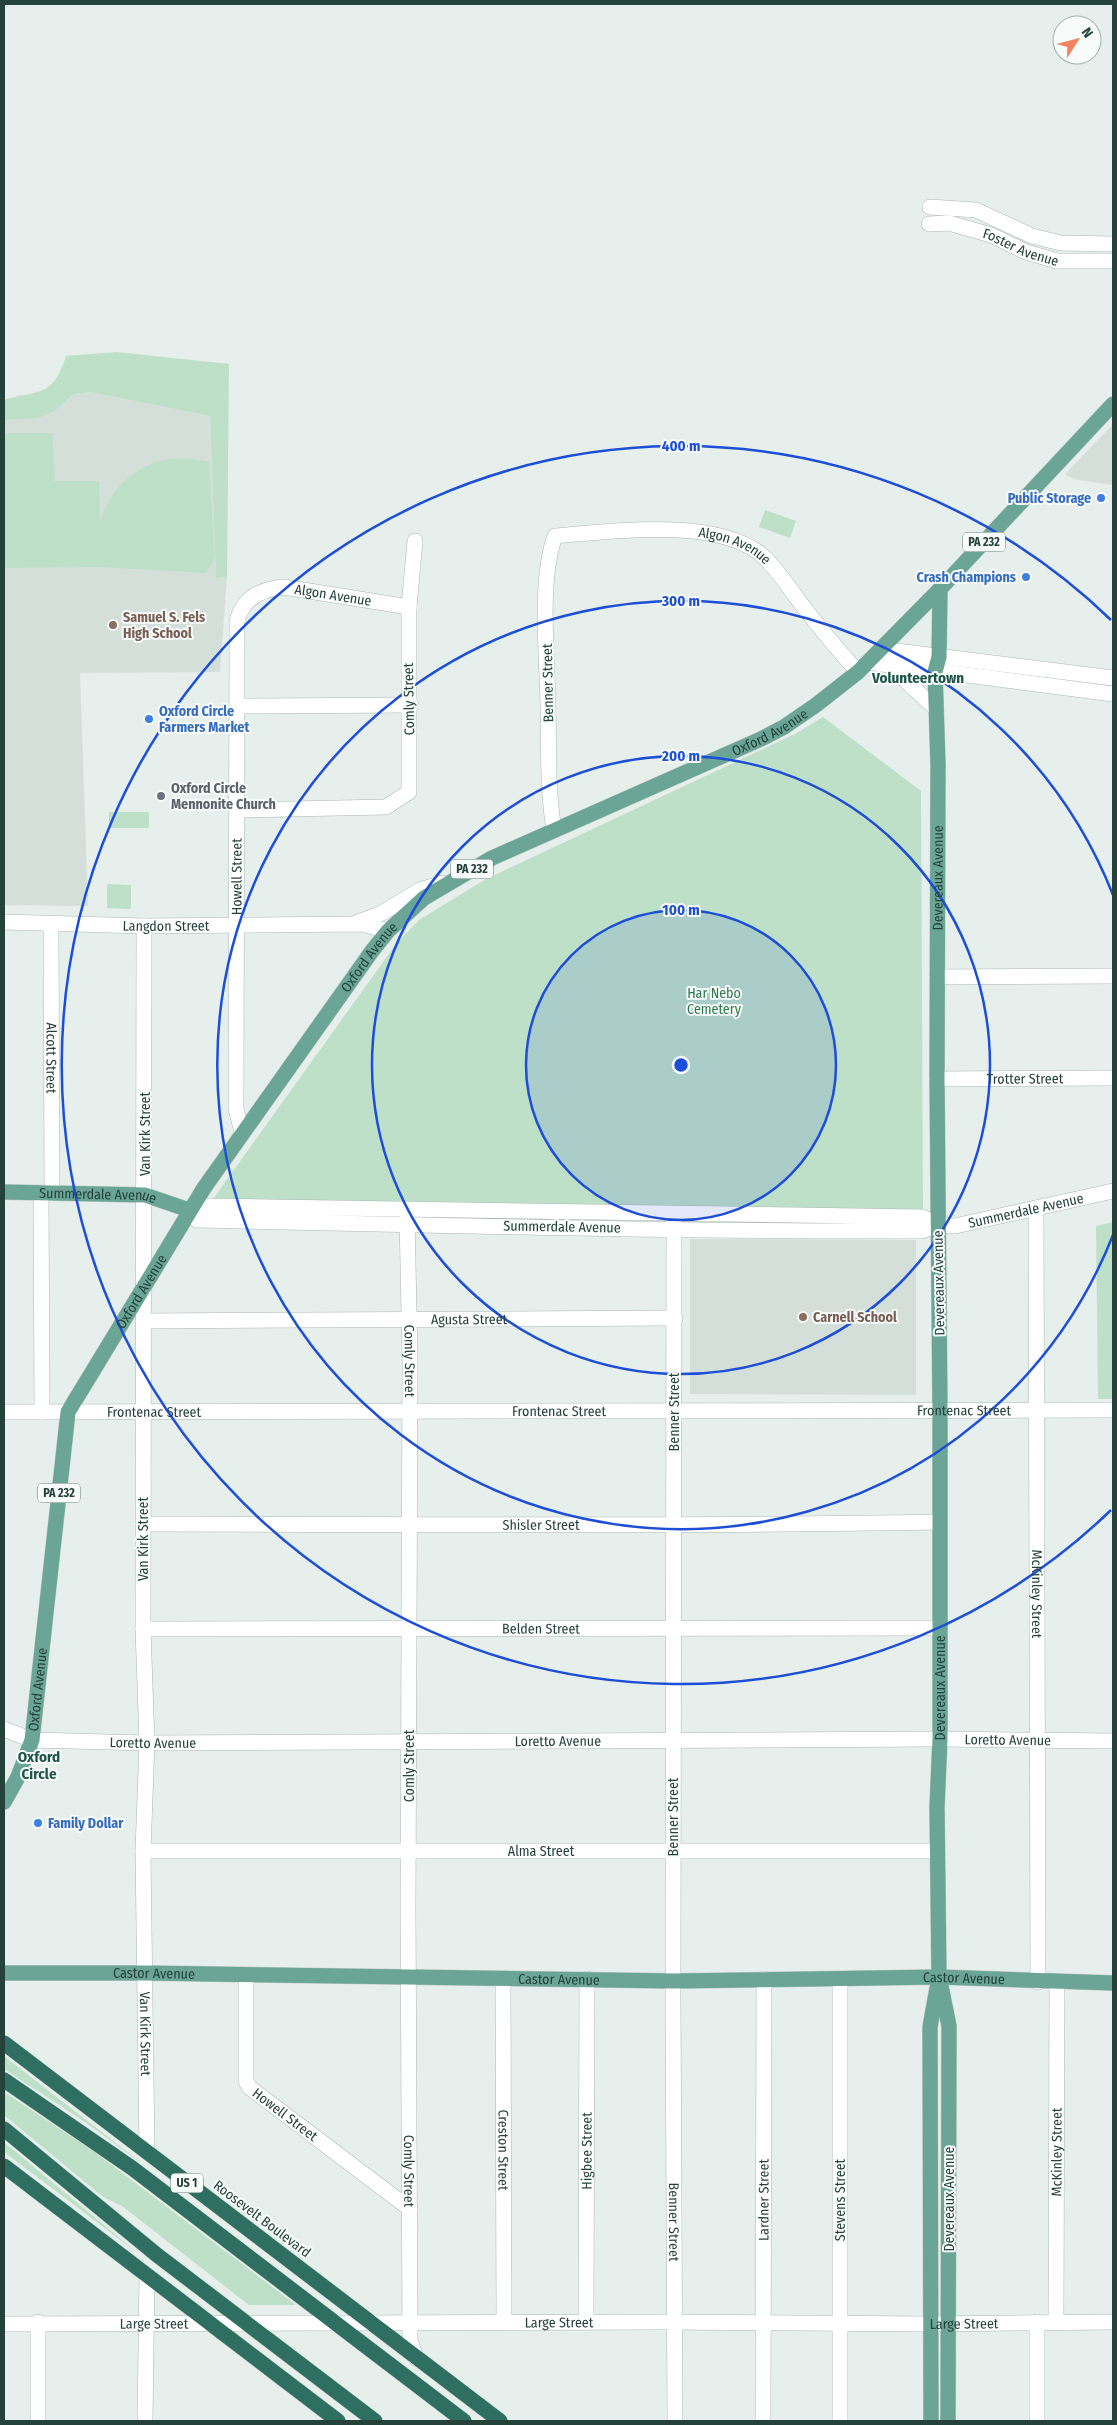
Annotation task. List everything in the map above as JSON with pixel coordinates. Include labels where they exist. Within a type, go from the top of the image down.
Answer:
[{"type":"highway","name":"Roosevelt Boulevard","points":[[4,2043],[500,2421]]},
{"type":"highway","name":"US 1","points":[[4,2080],[132,2168],[464,2421]]},
{"type":"highway","points":[[4,2129],[128,2232],[375,2421]]},
{"type":"highway","points":[[4,2166],[338,2421]]},
{"type":"main road","name":"Oxford Avenue","points":[[4,1802],[18,1777],[32,1740],[68,1412],[189,1210],[242,1132],[388,930],[424,898],[449,881],[492,858],[784,727],[842,687],[940,589],[1113,404]]},
{"type":"main road","name":"Devereaux Avenue","points":[[931,2421],[929,2324],[930,2027],[939,1977],[937,1851],[940,1739],[940,1412],[937,1079],[938,764],[935,672],[939,657],[940,589]]},
{"type":"main road","name":"Summerdale Avenue","points":[[4,1192],[145,1195],[189,1210]]},
{"type":"main road","name":"Castor Avenue","points":[[4,1973],[145,1973],[673,1981],[764,1978],[939,1977],[1038,1982],[1113,1982]]},
{"type":"main road","name":"Devereaux Avenue","points":[[939,1977],[950,2026],[948,2421]]},
{"type":"main road","points":[[930,2154],[949,2155]]},
{"type":"street","name":"Foster Avenue","points":[[930,207],[976,210],[1032,236],[1061,243],[1113,244]]},
{"type":"street","name":"Foster Avenue","points":[[929,224],[949,222],[991,234],[1026,252],[1057,261],[1113,261]]},
{"type":"street","name":"Algon Avenue","points":[[555,536],[598,532],[674,530],[706,532],[728,536],[746,544],[766,558],[823,632],[862,667]]},
{"type":"street","name":"Benner Street","points":[[554,830],[550,802],[547,567],[549,553],[555,536]]},
{"type":"street","points":[[409,606],[415,540]]},
{"type":"street","name":"Algon Avenue","points":[[237,622],[239,611],[244,604],[256,594],[271,588],[284,587],[409,606]]},
{"type":"street","name":"Comly Street","points":[[238,810],[386,807],[409,792],[411,705],[409,606]]},
{"type":"street","name":"Howell Street","points":[[237,622],[238,924],[236,1109],[242,1132]]},
{"type":"street","points":[[880,648],[1113,678]]},
{"type":"street","points":[[862,667],[888,664],[935,672],[1113,694]]},
{"type":"street","points":[[888,664],[935,708]]},
{"type":"street","points":[[238,706],[411,705]]},
{"type":"street","points":[[352,924],[380,914],[420,890],[449,881]]},
{"type":"street","name":"Langdon Street","points":[[4,922],[144,926],[362,924],[388,930]]},
{"type":"street","name":"Alcott Street","points":[[42,1412],[52,923]]},
{"type":"street","name":"Van Kirk Street","points":[[144,926],[145,1284],[143,1321],[143,1629],[147,1743],[143,1851],[147,2152]]},
{"type":"street","points":[[937,977],[1113,976]]},
{"type":"street","name":"Trotter Street","points":[[937,1079],[1113,1078]]},
{"type":"street","name":"Summerdale Avenue","points":[[189,1210],[197,1220],[407,1217],[674,1221],[922,1217],[938,1225],[955,1226],[1113,1191]]},
{"type":"street","name":"McKinley Street","points":[[1036,1208],[1038,1982]]},
{"type":"street","name":"Comly Street","points":[[407,1217],[410,1629],[408,1740],[410,2323],[411,2346],[416,2358]]},
{"type":"street","name":"Benner Street","points":[[674,1221],[673,1981],[675,2421]]},
{"type":"street","name":"Agusta Street","points":[[143,1321],[675,1318]]},
{"type":"street","name":"Frontenac Street","points":[[4,1412],[144,1414],[1113,1410]]},
{"type":"street","name":"Shisler Street","points":[[143,1524],[409,1524],[546,1527],[939,1522]]},
{"type":"street","name":"Belden Street","points":[[143,1629],[939,1628]]},
{"type":"street","name":"Loretto Avenue","points":[[4,1729],[32,1740],[147,1743],[408,1740],[940,1739],[1036,1742],[1113,1741]]},
{"type":"street","name":"Alma Street","points":[[143,1851],[937,1851]]},
{"type":"street","name":"Howell Street","points":[[246,1975],[246,2081],[249,2086],[410,2209]]},
{"type":"street","name":"Creston Street","points":[[503,1978],[504,2322]]},
{"type":"street","name":"Lardner Street","points":[[764,1978],[764,2421]]},
{"type":"street","name":"Higbee Street","points":[[586,1979],[586,2322]]},
{"type":"street","name":"Stevens Street","points":[[840,1979],[840,2421]]},
{"type":"street","name":"McKinley Street","points":[[1056,1982],[1056,2322]]},
{"type":"street","points":[[145,2421],[147,2275]]},
{"type":"street","points":[[38,2322],[38,2421]]},
{"type":"street","name":"Large Street","points":[[4,2324],[38,2322],[949,2324],[1113,2322]]},
{"type":"street","points":[[1037,2322],[1037,2421]]},
{"type":"shaded area","name":"Samuel S. Fels High School","points":[[90,392],[210,416],[216,578],[227,577],[220,672],[80,673],[88,906],[4,905],[4,400],[21,395],[55,411],[74,394]]},
{"type":"shaded area","points":[[1113,424],[1113,485],[1073,479],[1065,474]]},
{"type":"shaded area","name":"Carnell School","points":[[690,1239],[916,1240],[916,1395],[690,1394]]},
{"type":"green space","points":[[117,352],[229,364],[227,577],[216,578],[210,416],[90,392],[74,394],[55,411],[38,418],[4,420],[4,400],[44,390],[56,379],[66,356]]},
{"type":"green space","points":[[4,433],[52,433],[55,478],[52,481],[99,481],[100,520],[117,489],[142,468],[157,462],[173,459],[209,462],[215,558],[206,573],[99,567],[4,568]]},
{"type":"green space","points":[[765,510],[796,521],[790,538],[759,527]]},
{"type":"green space","name":"Har Nebo Cemetery","points":[[823,717],[921,791],[923,1212],[213,1199],[396,944],[419,920],[486,879],[795,734]]},
{"type":"green space","points":[[109,812],[149,812],[149,828],[109,828]]},
{"type":"green space","points":[[107,884],[131,885],[131,909],[107,908]]},
{"type":"green space","points":[[1113,1222],[1113,1399],[1098,1399],[1096,1226]]},
{"type":"green space","points":[[4,2056],[148,2168],[85,2122],[4,2069]]},
{"type":"green space","points":[[4,2092],[92,2150],[296,2305],[249,2305],[122,2206],[103,2197],[4,2115]]},
{"type":"green space","points":[[4,2142],[139,2254],[4,2152]]},
{"type":"place","name":"Public Storage","points":[[1101,498]]},
{"type":"place","name":"Crash Champions","points":[[1026,577]]},
{"type":"place","name":"Samuel S. Fels High School","points":[[113,625]]},
{"type":"place","name":"Oxford Circle Farmers Market","points":[[149,719]]},
{"type":"place","name":"Oxford Circle Mennonite Church","points":[[161,796]]},
{"type":"place","name":"Carnell School","points":[[803,1317]]},
{"type":"place","name":"Family Dollar","points":[[38,1823]]},
{"type":"district","name":"Volunteertown","points":[[918,678]]},
{"type":"district","name":"Oxford Circle","points":[[39,1766]]}]
